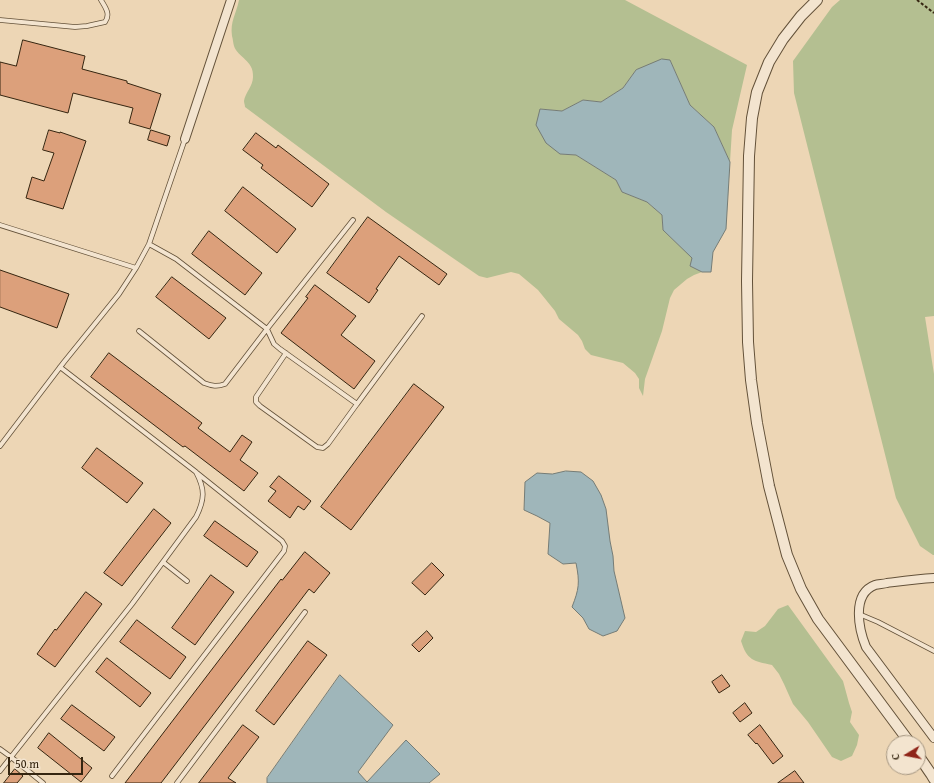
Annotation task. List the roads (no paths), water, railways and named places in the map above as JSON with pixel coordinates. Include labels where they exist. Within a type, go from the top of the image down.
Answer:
[{"type":"street","points":[[185,139],[231,0]]},
{"type":"street","points":[[817,0],[801,16],[783,39],[769,62],[757,92],[752,118],[749,156],[747,281],[748,342],[751,380],[757,423],[769,486],[786,555],[801,589],[818,618],[904,735]]},
{"type":"street","points":[[934,578],[875,585],[866,591],[862,598],[859,614],[860,630],[866,647],[934,738]]},
{"type":"street","points":[[926,767],[934,779]]},
{"type":"lane","points":[[0,20],[64,27],[87,26],[105,22],[107,20],[108,12],[101,0]]},
{"type":"lane","points":[[0,446],[60,367],[119,294],[136,268],[149,244],[185,139]]},
{"type":"lane","points":[[139,331],[204,383],[211,386],[225,384],[353,220]]},
{"type":"lane","points":[[0,225],[136,268]]},
{"type":"lane","points":[[149,244],[176,259],[267,329],[274,344],[357,404]]},
{"type":"lane","points":[[286,353],[256,397],[256,402],[317,447],[323,448],[328,444],[422,316]]},
{"type":"lane","points":[[60,367],[196,472],[282,541],[285,546],[284,551],[112,776]]},
{"type":"lane","points":[[0,771],[132,604],[196,517],[200,508],[203,490],[196,472]]},
{"type":"lane","points":[[163,562],[187,581]]},
{"type":"lane","points":[[177,783],[305,612]]},
{"type":"lane","points":[[859,614],[878,622],[934,652]]},
{"type":"lane","points":[[0,749],[43,783]]},
{"type":"water","points":[[662,59],[670,60],[690,105],[714,127],[730,162],[726,229],[713,252],[711,272],[702,272],[690,266],[692,258],[663,230],[662,215],[647,202],[622,192],[616,180],[576,155],[560,154],[546,143],[536,125],[540,109],[562,111],[583,100],[601,102],[623,88],[636,70]]},
{"type":"water","points":[[566,471],[581,472],[593,481],[601,495],[606,509],[614,571],[625,618],[617,631],[603,636],[589,629],[583,618],[572,607],[578,586],[576,563],[563,564],[548,554],[550,523],[524,510],[525,482],[537,473],[552,474]]},
{"type":"water","points":[[340,675],[393,725],[358,772],[367,782],[406,740],[440,774],[429,783],[267,783],[267,778]]}]
